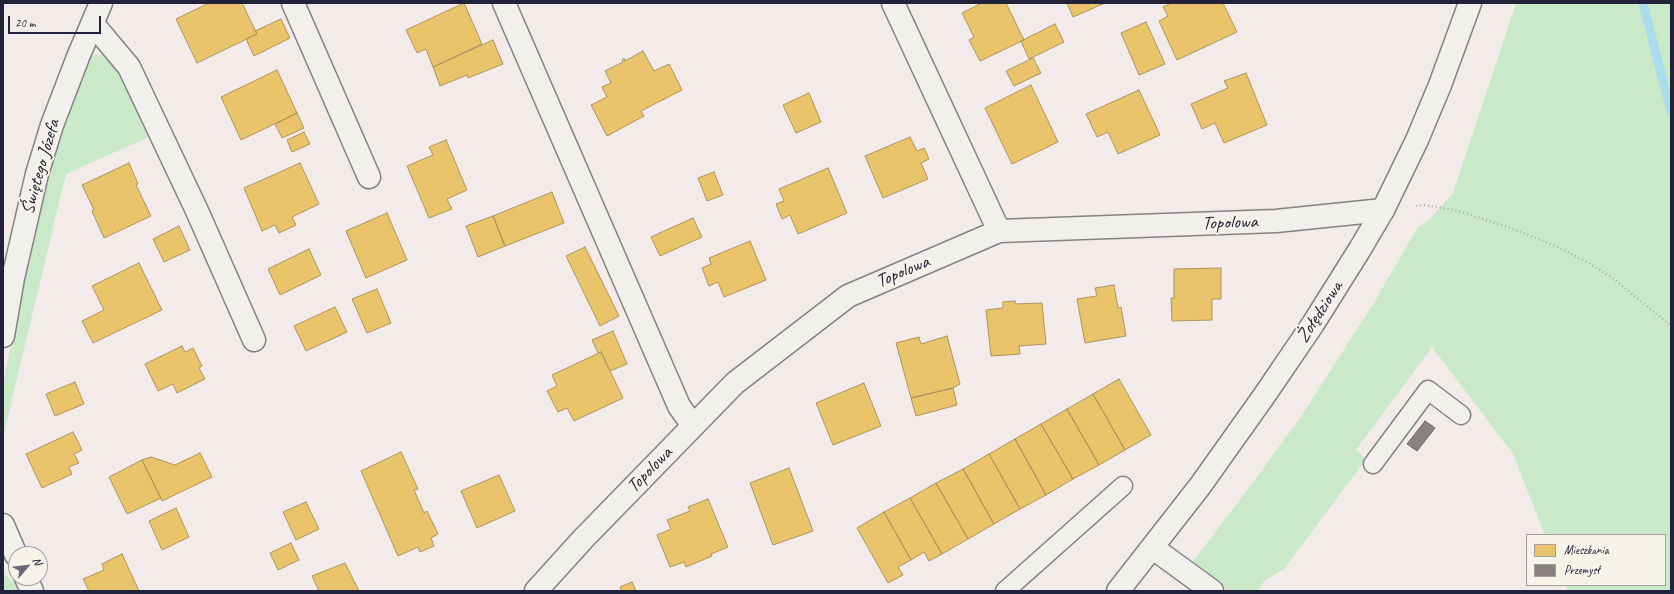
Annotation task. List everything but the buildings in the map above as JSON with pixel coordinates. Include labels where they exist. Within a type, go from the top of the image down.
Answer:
[{"type":"street","name":"Świętego Józefa","points":[[3,336],[5,311],[37,174],[55,118],[101,3]]},
{"type":"street","points":[[293,3],[369,177]]},
{"type":"street","points":[[504,3],[679,406],[693,426]]},
{"type":"street","points":[[893,3],[999,230]]},
{"type":"street","name":"Żołędziowa","points":[[1118,591],[1153,548],[1204,480],[1273,384],[1337,286],[1383,210],[1429,111],[1470,3]]},
{"type":"street","points":[[92,24],[129,67],[198,213],[254,340]]},
{"type":"street","name":"Topolowa","points":[[536,591],[582,539],[735,383],[848,296],[999,230],[1276,221],[1383,210]]},
{"type":"street","points":[[3,525],[9,546]]},
{"type":"street","points":[[1153,548],[1212,591]]},
{"type":"lane","points":[[1372,464],[1428,390],[1461,415]]},
{"type":"lane","points":[[1005,591],[1123,486]]},
{"type":"path","points":[[1383,210],[1424,205],[1455,210],[1525,234],[1560,248],[1614,279],[1671,326]]},
{"type":"green space","points":[[1516,3],[1671,3],[1671,591],[1568,591],[1566,586],[1666,586],[1666,534],[1545,534],[1513,454],[1432,347],[1356,450],[1366,459],[1284,569],[1264,581],[1258,591],[1229,591],[1191,564],[1300,418],[1372,306],[1418,227],[1429,220],[1453,193]]},
{"type":"green space","points":[[95,54],[106,56],[120,72],[151,135],[66,174],[3,437],[3,386],[23,280],[52,157],[88,60]]},
{"type":"green space","points":[[3,573],[8,577],[8,586],[16,586],[19,591],[3,591]]},
{"type":"waterway","points":[[1643,3],[1671,112]]}]
